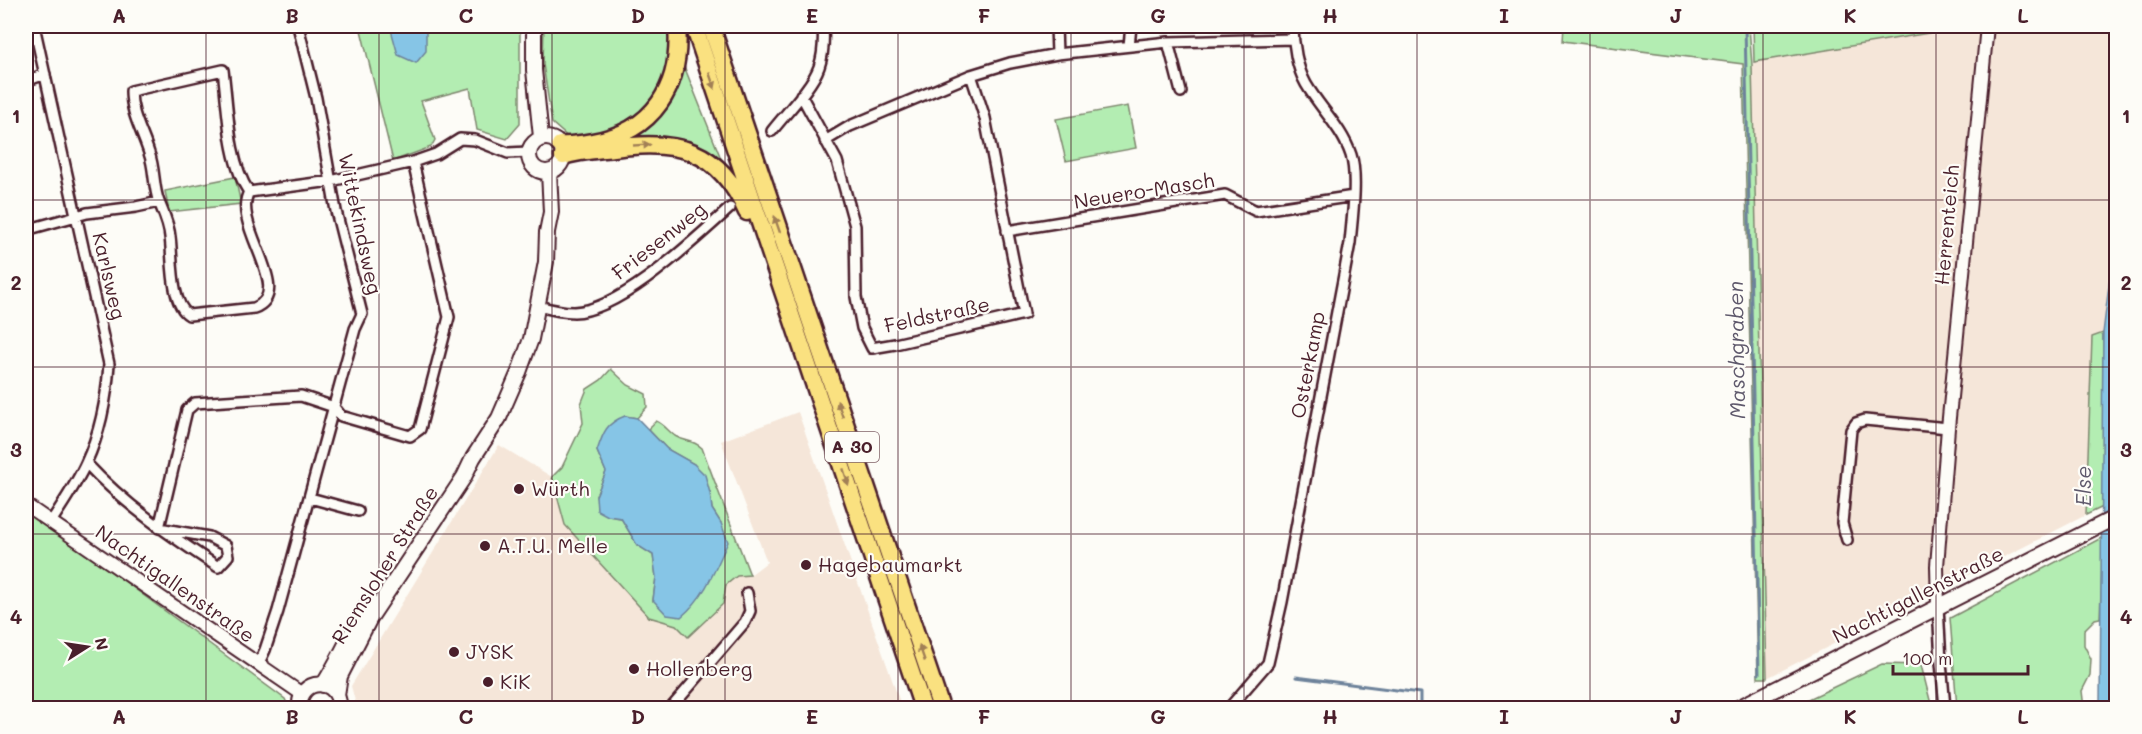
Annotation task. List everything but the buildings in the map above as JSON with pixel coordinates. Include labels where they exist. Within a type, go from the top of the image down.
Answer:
[{"type":"highway","points":[[562,150],[568,146],[605,140],[631,130],[653,113],[668,91],[676,68],[677,26]]},
{"type":"highway","name":"A 30","points":[[693,26],[788,302],[923,708]]},
{"type":"highway","name":"A 30","points":[[711,26],[941,708]]},
{"type":"highway","points":[[562,150],[661,144],[696,153],[709,161],[726,177],[740,196],[788,302]]},
{"type":"main road","points":[[534,26],[534,70],[542,137]]},
{"type":"main road","points":[[542,137],[552,138],[562,150],[559,166],[545,172],[531,164],[528,152],[532,143],[542,137]]},
{"type":"main road","name":"Riemsloher Straße","points":[[323,685],[360,617],[499,418],[519,372],[531,339],[546,262],[547,232],[543,212],[545,172]]},
{"type":"main road","name":"Riemsloher Straße","points":[[338,701],[340,676],[370,618],[464,477],[473,458]]},
{"type":"main road","name":"Nachtigallenstraße","points":[[1738,708],[2116,517]]},
{"type":"main road","points":[[300,708],[302,694],[310,687],[323,685],[331,688],[338,701],[350,708]]},
{"type":"street","name":"Wittekindsweg","points":[[258,665],[278,611],[362,314],[336,212],[316,99],[298,26]]},
{"type":"street","points":[[772,131],[819,69],[824,47],[823,26]]},
{"type":"street","points":[[1056,26],[1057,54]]},
{"type":"street","points":[[1129,46],[1131,26]]},
{"type":"street","name":"Osterkamp","points":[[1229,708],[1268,663],[1282,602],[1350,243],[1354,196],[1351,156],[1330,116],[1306,83],[1293,39],[1293,26]]},
{"type":"street","name":"Herrenteich","points":[[1938,606],[1937,566],[1948,428],[1987,26]]},
{"type":"street","name":"Karlsweg","points":[[35,30],[109,364],[108,380],[95,438],[86,463],[51,522]]},
{"type":"street","points":[[825,141],[850,126],[971,75],[1010,63],[1057,54],[1168,42],[1293,39]]},
{"type":"street","points":[[1168,42],[1180,92]]},
{"type":"street","points":[[223,70],[232,143],[241,180],[249,192],[245,199],[245,207],[250,234],[259,252],[269,285],[267,300],[261,306],[254,308],[196,315],[183,312],[174,280],[166,216],[159,202],[150,154],[131,105],[131,92],[223,70]]},
{"type":"street","points":[[26,81],[45,74]]},
{"type":"street","points":[[971,75],[985,118],[1007,231]]},
{"type":"street","name":"Feldstraße","points":[[801,95],[837,161],[855,226],[856,297],[862,328],[872,348],[1024,314],[1007,231]]},
{"type":"street","points":[[249,192],[331,181],[413,162],[436,154],[460,139],[467,138],[508,153],[528,152]]},
{"type":"street","points":[[159,528],[186,410],[195,403],[301,396],[334,407],[341,416],[410,436],[420,429],[449,317],[413,162]]},
{"type":"street","name":"Neuero-Masch","points":[[1007,231],[1225,195],[1256,211],[1354,196]]},
{"type":"street","points":[[26,230],[99,210],[136,207],[159,202]]},
{"type":"street","name":"Friesenweg","points":[[538,306],[575,312],[607,302],[646,279],[730,208]]},
{"type":"street","points":[[1847,540],[1842,523],[1851,430],[1856,423],[1865,420],[1948,428]]},
{"type":"street","points":[[86,463],[107,485],[159,528],[218,567],[228,556],[226,546],[209,537],[159,528]]},
{"type":"street","points":[[310,498],[358,511]]},
{"type":"street","name":"Nachtigallenstraße","points":[[26,505],[302,694]]},
{"type":"street","points":[[671,708],[745,622],[750,611],[747,593]]},
{"type":"street","points":[[1938,606],[1946,708]]},
{"type":"shaded area","points":[[1971,26],[2116,26],[2116,328],[2092,337],[2086,515],[1767,678],[1752,65],[1754,62]]},
{"type":"shaded area","points":[[798,412],[902,708],[372,708],[355,701],[351,686],[499,445],[552,477],[565,525],[649,617],[676,625],[688,636],[723,604],[726,585],[736,576],[750,575],[767,562],[721,441]]},
{"type":"green space","points":[[360,26],[520,26],[520,124],[507,139],[477,130],[470,88],[421,101],[435,140],[431,147],[393,161]]},
{"type":"green space","points":[[544,26],[668,26],[736,196],[708,165],[672,149],[569,138],[552,123],[543,64]]},
{"type":"green space","points":[[1564,26],[1749,26],[1752,65],[1767,678],[1758,678],[1743,64],[1563,41]]},
{"type":"green space","points":[[1753,26],[1971,26],[1754,62]]},
{"type":"green space","points":[[1128,106],[1136,148],[1066,161],[1056,119]]},
{"type":"green space","points":[[235,177],[241,204],[169,212],[165,191]]},
{"type":"green space","points":[[2103,333],[2103,507],[2086,515],[2092,337]]},
{"type":"green space","points":[[611,369],[628,385],[646,394],[647,407],[637,418],[625,416],[597,451],[606,472],[596,496],[608,516],[621,518],[637,545],[653,555],[656,577],[653,600],[721,523],[712,509],[710,493],[694,464],[667,449],[648,429],[656,421],[675,436],[702,448],[750,575],[737,576],[726,585],[723,604],[688,637],[676,625],[649,617],[565,525],[552,477],[562,467],[583,423],[581,404],[587,389],[601,380]]},
{"type":"green space","points":[[26,509],[285,699],[289,708],[26,708]]},
{"type":"green space","points":[[2116,531],[2116,708],[2113,708],[2111,622],[2113,533]]},
{"type":"green space","points":[[2103,537],[2100,618],[2095,619],[2084,630],[2084,645],[2091,659],[2090,675],[2082,691],[2084,708],[1957,708],[1950,618]]},
{"type":"green space","points":[[1882,664],[1921,665],[1932,708],[1790,708]]},
{"type":"water","points":[[390,26],[426,26],[426,51],[416,63],[398,55]]},
{"type":"water","points":[[2116,254],[2110,331],[2113,412],[2111,597],[2113,708],[2100,708],[2103,333],[2110,277]]},
{"type":"water","points":[[625,416],[637,418],[667,449],[694,464],[705,475],[712,509],[721,523],[728,542],[703,592],[681,617],[667,615],[653,600],[656,577],[653,555],[637,545],[621,518],[608,516],[597,510],[596,496],[606,472],[597,451],[609,425]]},
{"type":"waterway","name":"Maschgraben","points":[[1745,26],[1759,674]]},
{"type":"waterway","points":[[1296,677],[1420,693],[1420,708]]},
{"type":"place","name":"Würth","points":[[519,489]]},
{"type":"place","name":"A.T.U. Melle","points":[[485,546]]},
{"type":"place","name":"Hagebaumarkt","points":[[806,565]]},
{"type":"place","name":"JYSK","points":[[454,652]]},
{"type":"place","name":"Hollenberg","points":[[634,669]]},
{"type":"place","name":"KiK","points":[[488,682]]},
{"type":"water label","name":"Else","points":[[2084,486]]}]
